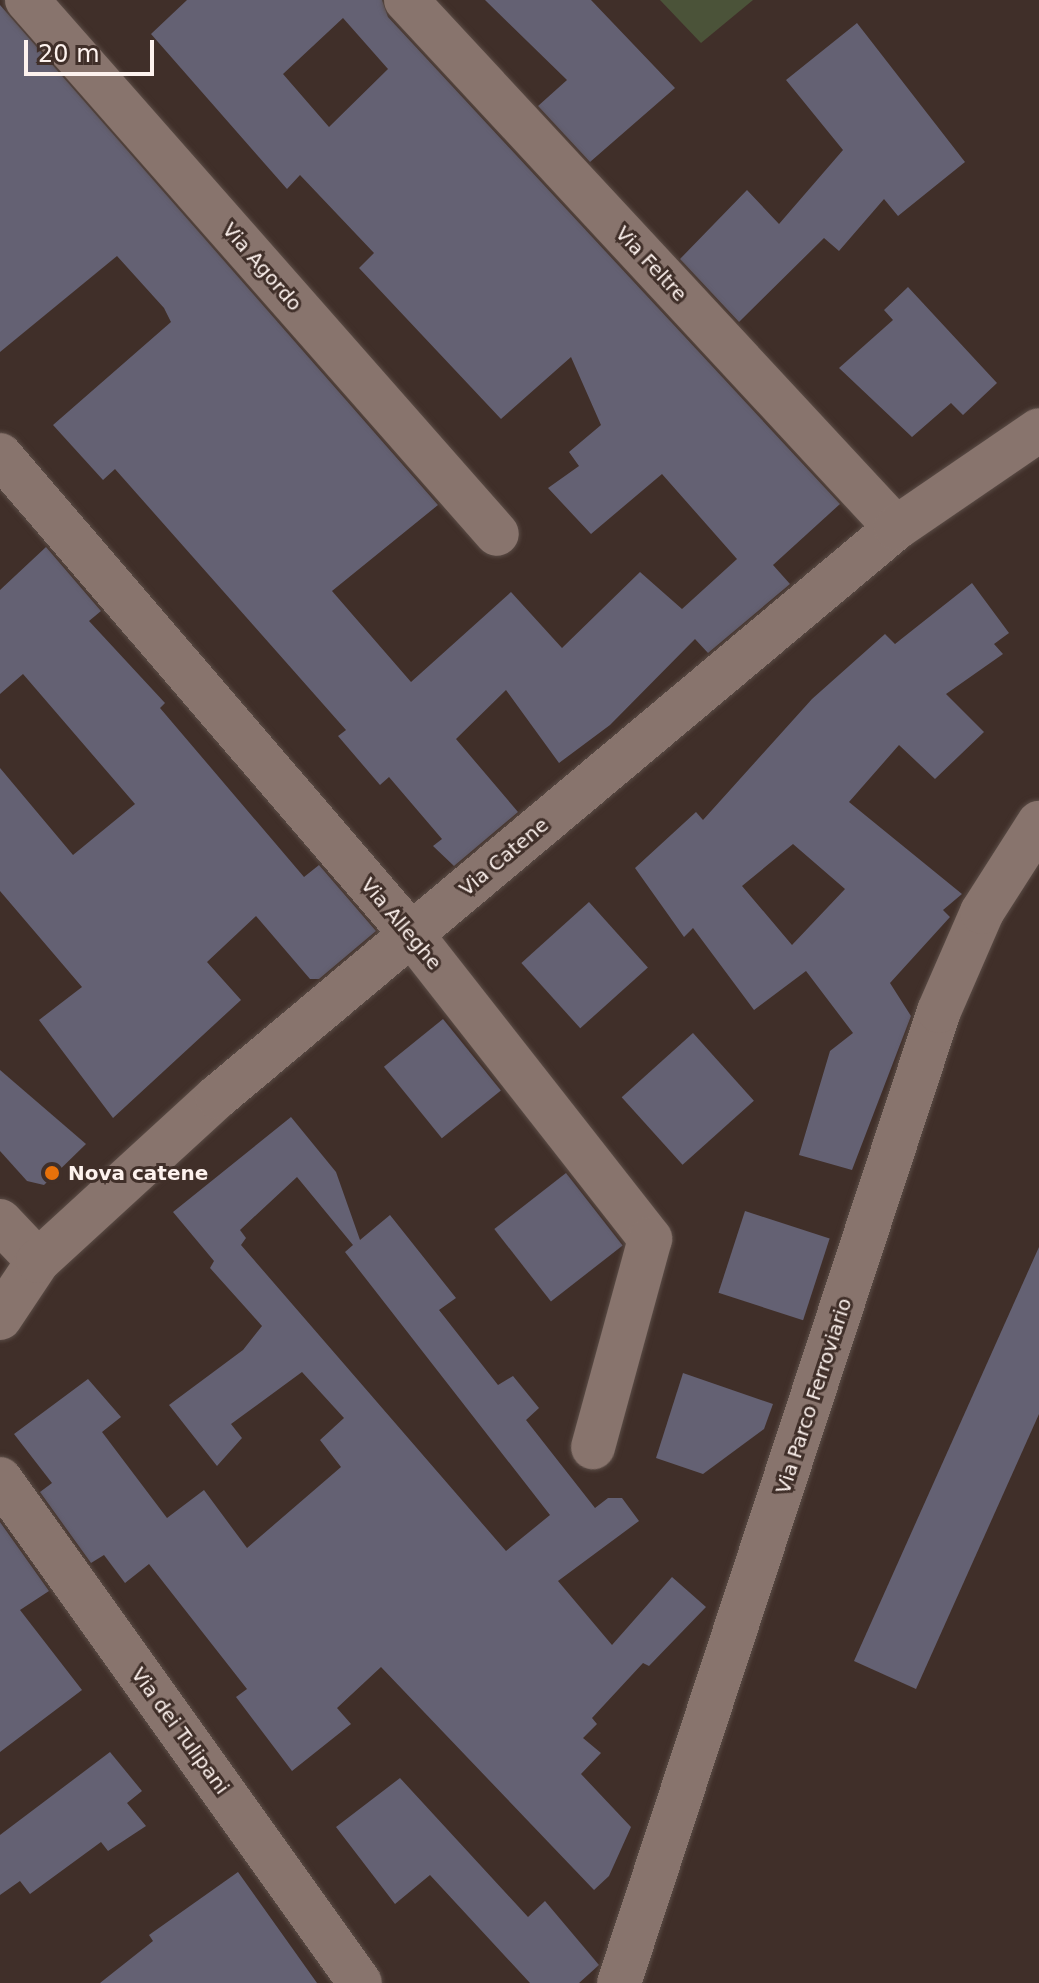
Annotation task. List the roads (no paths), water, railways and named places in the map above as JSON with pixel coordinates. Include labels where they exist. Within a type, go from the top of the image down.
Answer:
[{"type":"street","name":"Via Agordo","points":[[27,0],[497,534]]},
{"type":"street","name":"Via Feltre","points":[[406,0],[896,528]]},
{"type":"street","name":"Via Catene","points":[[0,1318],[38,1261],[217,1097],[896,528],[1039,430]]},
{"type":"street","name":"Via Alleghe","points":[[0,455],[412,935],[650,1239],[593,1447]]},
{"type":"street","name":"Via Parco Ferroviario","points":[[619,1983],[939,1011],[982,912],[1039,823]]},
{"type":"street","points":[[0,1221],[38,1261]]},
{"type":"street","name":"Via dei Tulipani","points":[[0,1479],[360,1983]]},
{"type":"place","name":"Nova catene","points":[[52,1173]]}]
